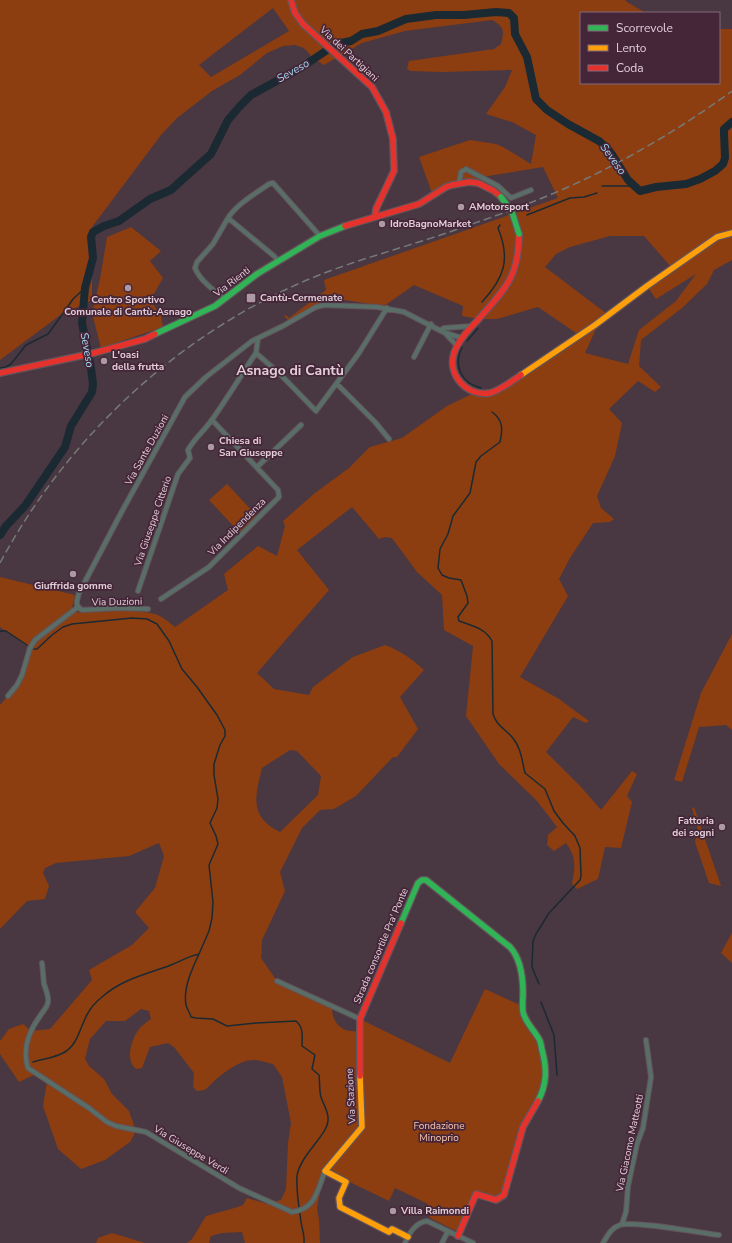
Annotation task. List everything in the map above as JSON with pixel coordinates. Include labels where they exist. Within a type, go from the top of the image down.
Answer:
[{"type":"street","name":"Via dei Partigiani","points":[[291,0],[295,13],[303,24],[372,87],[386,112],[393,139],[394,171],[376,209],[376,216]]},
{"type":"street","points":[[531,190],[511,198],[498,186],[466,169],[461,172],[459,183],[478,183],[494,191],[501,197],[512,212],[519,234],[520,251],[513,277],[462,338],[457,346],[452,360],[454,370],[459,381],[464,388],[474,393],[486,394],[498,390],[595,325],[647,286],[717,237],[732,233]]},
{"type":"street","points":[[227,298],[198,276],[195,268],[197,262],[213,244],[232,212],[245,200],[269,184],[273,183],[320,236]]},
{"type":"street","name":"Via Rienti","points":[[0,373],[94,353],[145,339],[215,306],[257,274],[320,236],[352,223],[419,204],[446,187],[459,183]]},
{"type":"street","points":[[228,218],[278,261]]},
{"type":"street","name":"Via Sante Duzioni","points":[[79,593],[185,397],[206,377],[252,341],[324,304],[387,308],[404,312],[431,324],[442,331]]},
{"type":"street","points":[[256,353],[280,374],[316,411],[359,353],[387,308]]},
{"type":"street","points":[[414,357],[431,324]]},
{"type":"street","points":[[442,331],[444,328],[472,326]]},
{"type":"street","points":[[442,331],[457,346]]},
{"type":"street","points":[[442,331],[462,338]]},
{"type":"street","points":[[212,420],[256,353],[258,338]]},
{"type":"street","points":[[336,384],[375,422],[389,439]]},
{"type":"street","name":"Via Indipendenza","points":[[161,599],[208,567],[279,497],[278,490],[212,420]]},
{"type":"street","name":"Via Giuseppe Citterio","points":[[138,591],[178,474],[190,458],[188,450],[212,420]]},
{"type":"street","points":[[257,467],[301,425]]},
{"type":"street","name":"Via Duzioni","points":[[79,593],[76,603],[82,610],[121,608],[148,609]]},
{"type":"street","points":[[8,696],[17,685],[22,675],[30,648],[35,640],[78,607]]},
{"type":"street","name":"Strada consortile Pra' Ponte","points":[[360,1019],[418,882],[422,880],[426,880],[453,900],[510,947],[516,954],[519,962],[523,1012],[527,1022],[540,1040],[546,1066],[545,1081],[541,1095],[523,1127],[504,1195],[496,1200],[476,1194],[458,1236]]},
{"type":"street","name":"Via Giuseppe Verdi","points":[[42,962],[44,983],[49,1001],[46,1008],[30,1031],[26,1045],[25,1060],[28,1068],[90,1108],[107,1122],[116,1126],[146,1132],[239,1188],[292,1212],[306,1208],[314,1200],[325,1171]]},
{"type":"street","points":[[276,981],[360,1019]]},
{"type":"street","name":"Via Stazione","points":[[325,1171],[362,1127],[359,1065],[360,1019]]},
{"type":"street","name":"Via Giacomo Matteotti","points":[[622,1224],[626,1212],[628,1186],[637,1144],[643,1128],[652,1077],[646,1040]]},
{"type":"street","points":[[325,1171],[346,1182],[339,1199],[340,1207],[389,1232],[392,1230],[407,1240],[418,1223],[428,1221],[473,1243]]},
{"type":"street","points":[[603,1243],[614,1228],[622,1224],[642,1225],[719,1235]]},
{"type":"street","points":[[442,1243],[448,1231]]},
{"type":"green space","points":[[0,0],[625,0],[644,12],[580,12],[580,84],[720,84],[720,29],[732,29],[732,260],[714,270],[707,284],[682,308],[641,340],[639,366],[661,387],[655,392],[638,381],[609,409],[622,423],[615,456],[597,496],[601,508],[614,519],[610,522],[593,523],[570,558],[559,579],[568,596],[520,677],[559,699],[589,721],[586,723],[573,717],[546,752],[581,787],[601,810],[632,771],[637,774],[627,796],[632,802],[621,848],[605,847],[598,879],[577,889],[572,884],[574,858],[570,848],[566,843],[554,851],[547,845],[548,835],[557,827],[537,801],[499,764],[466,716],[473,646],[444,630],[442,595],[417,572],[392,538],[385,537],[379,539],[352,507],[297,550],[329,590],[257,673],[274,689],[309,695],[313,687],[353,657],[385,645],[406,656],[424,670],[400,697],[418,729],[397,757],[393,757],[356,796],[334,809],[320,810],[302,828],[280,872],[285,891],[262,940],[261,958],[277,981],[332,1008],[332,1013],[336,1022],[343,1029],[358,1031],[362,1127],[323,1175],[317,1208],[320,1243],[245,1243],[242,1232],[222,1233],[211,1236],[209,1243],[187,1243],[192,1239],[206,1216],[243,1205],[247,1198],[267,1204],[281,1200],[286,1189],[288,1143],[291,1123],[282,1077],[273,1064],[259,1060],[241,1063],[227,1070],[205,1090],[197,1091],[193,1087],[194,1073],[174,1047],[168,1043],[150,1047],[142,1068],[136,1069],[133,1065],[130,1050],[139,1029],[151,1019],[149,1011],[141,1009],[125,1021],[106,1021],[90,1039],[85,1059],[89,1066],[104,1079],[112,1094],[129,1111],[136,1131],[130,1142],[105,1160],[81,1169],[58,1149],[43,1106],[47,1082],[36,1074],[19,1082],[0,1054],[0,1041],[9,1029],[23,1024],[31,1031],[50,1029],[92,980],[89,970],[132,945],[149,928],[135,912],[155,888],[164,856],[159,843],[129,856],[56,863],[45,868],[43,873],[49,886],[45,899],[27,901],[0,929],[0,705],[17,685],[30,648],[0,627],[0,577],[75,595],[71,612],[144,612],[160,616],[175,627],[228,590],[224,574],[258,546],[277,556],[285,526],[283,521],[315,493],[349,468],[370,447],[402,438],[447,406],[474,393],[487,394],[579,335],[538,307],[497,319],[479,319],[462,316],[463,306],[414,285],[384,306],[338,299],[323,301],[290,320],[284,316],[286,315],[289,318],[326,290],[324,280],[558,198],[543,167],[488,176],[432,193],[419,157],[470,140],[496,144],[531,164],[536,135],[512,122],[486,114],[505,87],[512,70],[442,72],[410,71],[407,68],[409,61],[494,49],[501,44],[503,33],[501,27],[492,20],[405,31],[362,43],[324,65],[313,58],[304,48],[295,45],[283,46],[267,53],[240,75],[212,91],[177,118],[161,135],[92,227],[92,300],[59,316],[0,360]],"holes":[[[273,8],[289,31],[211,77],[199,65]],[[610,236],[644,236],[672,268],[647,286],[656,299],[696,274],[676,301],[639,330],[628,364],[585,353],[596,329],[611,317],[545,267],[556,254],[570,247]],[[290,750],[297,751],[321,776],[318,795],[280,832],[270,826],[263,819],[259,812],[256,797],[262,768]]]},
{"type":"green space","name":"Centro Sportivo Comunale di Cantù-Asnago","points":[[131,227],[161,251],[150,261],[163,278],[152,297],[152,303],[161,316],[163,327],[101,348],[92,313],[100,279],[107,237]]},
{"type":"green space","points":[[227,484],[257,516],[239,532],[209,500]]},
{"type":"green space","points":[[732,634],[732,730],[726,725],[699,727],[682,782],[674,780],[701,693]]},
{"type":"green space","points":[[694,807],[721,886],[709,883],[695,842],[698,830],[692,808]]},
{"type":"green space","points":[[732,933],[732,963],[721,953]]},
{"type":"green space","name":"Fondazione Minoprio","points":[[485,989],[520,1005],[522,1019],[535,1035],[539,1045],[544,1062],[544,1077],[538,1094],[517,1135],[502,1193],[496,1198],[475,1192],[458,1232],[430,1218],[429,1212],[426,1208],[428,1204],[395,1188],[389,1201],[327,1171],[363,1127],[360,1074],[364,1021],[450,1063]]},
{"type":"green space","points":[[112,1233],[145,1243],[96,1243],[98,1238]]},
{"type":"waterway","name":"Seveso","points":[[0,535],[6,526],[25,506],[65,447],[71,426],[92,392],[93,384],[91,368],[82,323],[85,288],[93,258],[91,237],[93,232],[104,226],[119,221],[150,199],[171,190],[211,154],[228,120],[251,95],[302,67],[336,44],[351,41],[362,34],[378,31],[406,19],[436,15],[464,15],[496,12],[509,13],[514,18],[515,34],[527,57],[536,99],[547,110],[568,124],[599,141],[607,148],[628,180],[640,191],[656,187],[686,184],[715,171],[723,164],[725,158],[724,129],[732,122]]},
{"type":"waterway","points":[[602,186],[634,186]]},
{"type":"waterway","points":[[527,215],[570,198],[584,197],[597,193]]},
{"type":"waterway","points":[[482,302],[496,285],[503,268],[504,250],[498,228],[500,225]]},
{"type":"waterway","points":[[0,368],[11,364],[26,345],[48,334],[73,299],[85,288]]},
{"type":"waterway","points":[[467,341],[478,328]]},
{"type":"waterway","points":[[462,347],[458,361],[461,373],[468,382],[481,388]]},
{"type":"waterway","points":[[492,412],[496,415],[501,425],[502,433],[500,442],[481,456],[476,462],[470,493],[453,516],[448,534],[440,549],[438,568],[442,575],[461,580],[468,603],[458,617],[459,621],[482,630],[492,641],[494,718],[515,741],[521,754],[525,773],[545,789],[554,811],[575,836],[580,848],[580,880],[549,913],[533,941],[532,967],[539,984]]},
{"type":"waterway","points":[[34,649],[37,649],[63,627],[72,624],[132,618],[147,619],[157,624],[169,641],[182,669],[217,715],[225,730],[225,736],[220,745],[214,764],[214,775],[218,799],[217,808],[210,823],[218,844],[209,865],[213,902],[212,918],[209,931],[199,954]]},
{"type":"waterway","points":[[0,631],[6,631],[27,645]]},
{"type":"waterway","points":[[33,1062],[56,1056],[68,1050],[75,1041],[85,1018],[91,1009],[98,1000],[110,991],[126,981],[199,954],[187,985],[185,999],[191,1017],[213,1019],[227,1026],[296,1021],[301,1029],[302,1046],[315,1055],[312,1069],[319,1075],[320,1094],[327,1111],[328,1120],[324,1132],[303,1160],[297,1176],[298,1199],[304,1243]]},
{"type":"waterway","points":[[541,1002],[554,1035],[557,1075]]},
{"type":"railway","points":[[0,563],[27,518],[57,475],[90,435],[127,398],[166,364],[208,334],[253,306],[320,274],[494,217],[588,178],[672,132],[732,91]]},
{"type":"traffic: fast","points":[[501,197],[512,212],[519,234]]},
{"type":"traffic: fast","points":[[155,334],[215,306],[257,274],[320,236],[345,226]]},
{"type":"traffic: fast","points":[[401,923],[418,883],[422,880],[426,880],[510,947],[514,952],[522,975],[524,1016],[540,1040],[545,1064],[545,1082],[538,1101]]},
{"type":"traffic: slow","points":[[521,375],[595,325],[647,286],[717,237],[732,233]]},
{"type":"traffic: slow","points":[[360,1076],[362,1127],[325,1171],[346,1182],[339,1198],[340,1207],[389,1232],[392,1229],[408,1237]]},
{"type":"traffic: jam","points":[[291,0],[295,13],[303,24],[372,87],[386,112],[393,139],[394,171],[376,209],[375,216]]},
{"type":"traffic: jam","points":[[345,226],[419,204],[446,187],[452,185],[469,182],[478,183],[494,191],[501,197]]},
{"type":"traffic: jam","points":[[519,234],[518,249],[513,273],[495,301],[461,340],[454,353],[453,369],[461,383],[467,388],[474,392],[482,393],[490,393],[498,390],[521,375]]},
{"type":"traffic: jam","points":[[0,373],[94,353],[145,339],[155,334]]},
{"type":"traffic: jam","points":[[360,1076],[360,1019],[401,923]]},
{"type":"traffic: jam","points":[[458,1236],[476,1194],[496,1200],[504,1195],[523,1127],[538,1101]]},
{"type":"place","name":"AMotorsport","points":[[461,207]]},
{"type":"place","name":"IdroBagnoMarket","points":[[382,224]]},
{"type":"place","name":"Centro Sportivo Comunale di Cantù-Asnago","points":[[128,288]]},
{"type":"place","name":"Cantù-Cermenate","points":[[251,298]]},
{"type":"place","name":"L'oasi della frutta","points":[[104,361]]},
{"type":"place","name":"Chiesa di San Giuseppe","points":[[211,447]]},
{"type":"place","name":"Giuffrida gomme","points":[[73,574]]},
{"type":"place","name":"Fattoria dei sogni","points":[[722,827]]},
{"type":"place","name":"Villa Raimondi","points":[[393,1211]]},
{"type":"district","name":"Asnago di Cantù","points":[[290,370]]}]
